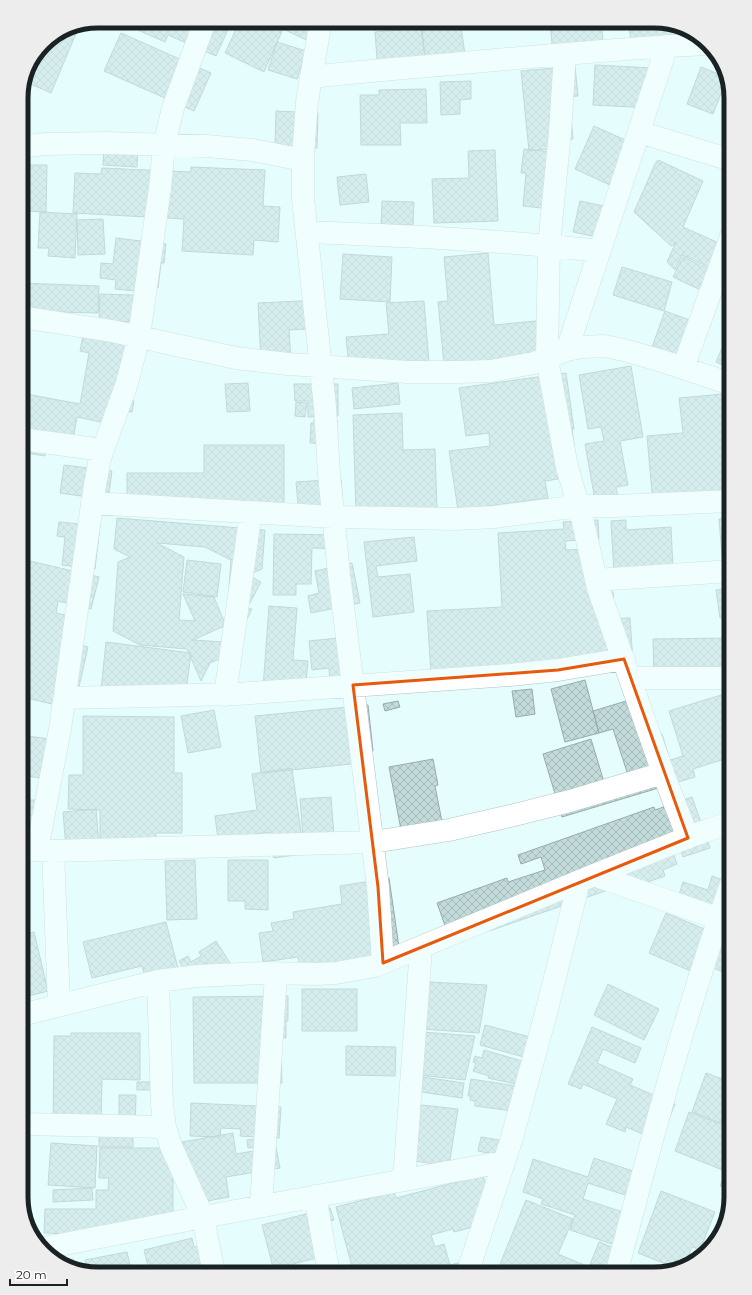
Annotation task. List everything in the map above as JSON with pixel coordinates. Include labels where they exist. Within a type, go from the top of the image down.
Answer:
[{"type":"street","points":[[59,1005],[37,850],[65,698],[92,502],[103,450],[127,383],[139,336],[160,188],[164,145],[173,108],[202,28]]},
{"type":"street","points":[[320,28],[307,102],[303,160],[303,198],[334,517],[378,887],[383,963]]},
{"type":"street","points":[[311,77],[698,43]]},
{"type":"street","points":[[567,350],[667,46]]},
{"type":"street","points":[[565,54],[560,132],[549,245],[547,359],[567,467],[579,506],[596,580],[663,773],[688,838]]},
{"type":"street","points":[[639,132],[724,158]]},
{"type":"street","points":[[28,146],[68,143],[164,145],[253,150],[303,160]]},
{"type":"street","points":[[307,232],[435,237],[549,245],[599,251]]},
{"type":"street","points":[[683,368],[724,255]]},
{"type":"street","points":[[28,318],[74,324],[139,336],[236,358],[288,364],[408,372],[491,371],[534,363],[567,350],[592,346],[604,346],[624,350],[724,382]]},
{"type":"street","points":[[28,440],[103,450]]},
{"type":"street","points":[[92,502],[334,517],[457,519],[494,518],[579,506],[724,501]]},
{"type":"street","points":[[225,694],[251,512]]},
{"type":"street","points":[[596,580],[724,571]]},
{"type":"street","points":[[65,698],[225,694],[550,671],[627,669],[724,677]]},
{"type":"street","points":[[37,850],[372,842],[449,830],[506,818],[570,801],[663,773]]},
{"type":"street","points":[[28,1013],[158,981],[197,976],[336,973],[356,970],[383,963],[724,825]]},
{"type":"street","points":[[587,879],[724,921]]},
{"type":"street","points":[[469,1267],[513,1134],[544,1020],[587,879]]},
{"type":"street","points":[[618,1267],[658,1113],[724,924]]},
{"type":"street","points":[[404,1180],[421,948]]},
{"type":"street","points":[[261,1206],[276,974]]},
{"type":"street","points":[[158,981],[162,1105],[165,1127],[171,1146],[203,1217],[213,1267]]},
{"type":"street","points":[[28,1124],[165,1127]]},
{"type":"street","points":[[49,1247],[261,1206],[503,1162]]},
{"type":"street","points":[[315,1196],[328,1267]]},
{"type":"highlighted area","points":[[624,659],[688,838],[383,963],[378,887],[353,685],[558,670]]},
{"type":"building","points":[[133,28],[229,28],[216,56],[168,35],[165,42]]},
{"type":"building","points":[[237,28],[320,28],[313,43],[283,29],[264,72],[225,53]]},
{"type":"building","points":[[421,28],[461,28],[465,54],[425,59]]},
{"type":"building","points":[[422,28],[426,68],[378,72],[375,32]]},
{"type":"building","points":[[551,28],[602,28],[604,50],[553,55]]},
{"type":"building","points":[[629,28],[668,29],[687,36],[632,47]]},
{"type":"building","points":[[77,32],[51,93],[29,84],[35,67],[42,55],[52,45],[63,37]]},
{"type":"building","points":[[121,33],[211,73],[194,111],[104,71]]},
{"type":"building","points":[[277,42],[306,51],[297,79],[268,70]]},
{"type":"building","points":[[595,65],[653,68],[652,108],[593,105]]},
{"type":"building","points":[[575,66],[578,96],[569,97],[573,139],[558,140],[558,148],[529,151],[521,71]]},
{"type":"building","points":[[701,67],[720,75],[723,89],[713,114],[687,104]]},
{"type":"building","points":[[471,81],[471,99],[460,100],[460,114],[441,115],[440,82]]},
{"type":"building","points":[[426,89],[427,123],[400,123],[401,145],[361,145],[360,95],[379,95],[379,90]]},
{"type":"building","points":[[276,111],[318,113],[317,148],[275,147]]},
{"type":"building","points":[[594,126],[632,143],[612,186],[575,169]]},
{"type":"building","points":[[104,144],[138,145],[137,167],[103,165]]},
{"type":"building","points":[[524,149],[569,154],[551,209],[523,206],[526,173],[521,173]]},
{"type":"building","points":[[495,150],[498,221],[434,223],[432,179],[469,178],[468,151]]},
{"type":"building","points":[[658,160],[703,181],[683,227],[724,245],[724,253],[713,269],[682,255],[675,270],[667,262],[676,242],[672,246],[670,245],[634,212]]},
{"type":"building","points":[[28,165],[47,165],[46,212],[28,211]]},
{"type":"building","points":[[191,167],[265,170],[263,206],[280,207],[278,242],[254,240],[253,255],[182,251],[184,219],[73,213],[75,173],[101,174],[102,168],[191,172]]},
{"type":"building","points":[[366,174],[369,202],[340,205],[337,177]]},
{"type":"building","points":[[382,201],[414,202],[413,225],[381,225]]},
{"type":"building","points":[[580,201],[618,209],[611,240],[573,232]]},
{"type":"building","points":[[40,212],[77,214],[75,258],[48,256],[49,248],[38,248]]},
{"type":"building","points":[[103,219],[105,254],[78,255],[77,220]]},
{"type":"building","points":[[116,238],[166,244],[164,263],[161,263],[158,288],[136,285],[136,291],[115,289],[116,280],[100,278],[101,263],[113,264]]},
{"type":"building","points":[[488,253],[494,325],[536,321],[539,356],[444,364],[438,302],[448,301],[444,257]]},
{"type":"building","points":[[343,254],[392,257],[390,302],[340,299]]},
{"type":"building","points":[[683,257],[724,277],[724,279],[715,297],[673,277]]},
{"type":"building","points":[[622,267],[672,282],[664,311],[613,295]]},
{"type":"building","points":[[28,283],[99,286],[98,313],[28,311]]},
{"type":"building","points":[[100,294],[133,295],[132,322],[99,321]]},
{"type":"building","points":[[320,300],[322,328],[289,330],[291,360],[261,362],[258,303]]},
{"type":"building","points":[[424,301],[429,363],[349,369],[346,337],[389,334],[386,303]]},
{"type":"building","points":[[665,311],[706,326],[692,362],[652,347]]},
{"type":"building","points":[[83,336],[142,347],[118,398],[134,401],[132,412],[117,409],[115,425],[77,417],[72,445],[48,440],[45,456],[28,453],[28,394],[80,404],[89,353],[80,351]]},
{"type":"building","points":[[724,343],[724,366],[716,362]]},
{"type":"building","points":[[631,366],[643,437],[620,441],[628,485],[616,487],[618,496],[595,500],[585,444],[604,441],[601,427],[588,429],[579,375]]},
{"type":"building","points":[[566,373],[574,429],[572,429],[578,476],[545,481],[548,498],[458,510],[449,451],[490,446],[489,433],[466,436],[459,388]]},
{"type":"building","points":[[248,383],[250,411],[227,412],[225,384]]},
{"type":"building","points":[[398,383],[400,404],[354,409],[352,388]]},
{"type":"building","points":[[294,384],[338,384],[338,416],[308,417],[308,401],[295,401]]},
{"type":"building","points":[[723,394],[724,498],[653,504],[647,436],[683,433],[679,398]]},
{"type":"building","points":[[296,402],[307,403],[305,417],[295,416]]},
{"type":"building","points":[[402,413],[403,450],[435,449],[437,509],[356,512],[353,415]]},
{"type":"building","points":[[314,419],[337,420],[336,444],[310,443],[311,423],[314,423]]},
{"type":"building","points":[[204,445],[284,445],[284,511],[127,505],[127,473],[204,473]]},
{"type":"building","points":[[64,465],[112,471],[108,500],[60,493]]},
{"type":"building","points":[[341,479],[343,511],[299,515],[296,482]]},
{"type":"building","points":[[117,518],[265,530],[262,569],[248,575],[261,582],[250,603],[228,601],[231,560],[205,547],[157,543],[184,557],[179,620],[195,621],[183,594],[214,597],[224,621],[231,607],[252,609],[239,635],[222,627],[193,640],[239,643],[238,651],[210,663],[201,681],[187,649],[140,645],[113,631],[118,562],[130,557],[114,549]]},
{"type":"building","points":[[719,519],[724,519],[724,556],[722,556]]},
{"type":"building","points":[[598,520],[599,539],[565,541],[566,550],[585,549],[604,592],[613,592],[614,607],[610,619],[630,618],[633,662],[431,674],[427,611],[502,607],[498,533],[564,529],[563,522]]},
{"type":"building","points":[[626,520],[626,530],[671,527],[673,569],[614,573],[611,521]]},
{"type":"building","points":[[59,522],[100,526],[95,569],[62,565],[65,537],[57,536]]},
{"type":"building","points":[[274,534],[342,535],[342,549],[312,548],[311,584],[296,584],[296,595],[273,595]]},
{"type":"building","points":[[414,537],[417,561],[376,566],[378,577],[410,574],[414,612],[373,617],[364,542]]},
{"type":"building","points":[[187,560],[221,564],[217,597],[183,592]]},
{"type":"building","points":[[28,561],[99,577],[91,609],[58,601],[56,613],[86,620],[80,645],[88,647],[74,709],[28,698]]},
{"type":"building","points":[[352,563],[360,603],[311,613],[308,596],[319,593],[315,571]]},
{"type":"building","points":[[724,589],[724,618],[720,618],[716,590]]},
{"type":"building","points":[[269,606],[297,608],[293,660],[308,661],[305,691],[263,688]]},
{"type":"building","points":[[357,636],[362,679],[330,682],[329,668],[312,670],[309,641]]},
{"type":"building","points":[[724,638],[724,683],[654,683],[653,639]]},
{"type":"building","points":[[106,642],[191,653],[185,700],[101,690]]},
{"type":"building","points":[[585,680],[599,733],[565,742],[551,689]]},
{"type":"building","points":[[532,689],[535,714],[516,717],[512,691]]},
{"type":"building","points":[[724,694],[724,759],[693,769],[695,777],[562,817],[543,754],[591,739],[604,782],[628,775],[613,729],[599,733],[593,711],[646,695],[658,735],[662,734],[670,760],[683,756],[669,711]]},
{"type":"building","points":[[398,701],[400,707],[385,711],[383,704]]},
{"type":"building","points":[[368,705],[373,751],[360,752],[361,763],[261,773],[255,716]]},
{"type":"building","points":[[214,710],[221,747],[188,753],[181,716]]},
{"type":"building","points":[[83,716],[174,717],[174,773],[182,773],[182,833],[156,833],[156,843],[100,842],[100,810],[68,809],[69,775],[83,775]]},
{"type":"building","points":[[28,736],[65,741],[59,781],[28,776]]},
{"type":"building","points":[[433,759],[438,785],[435,786],[444,832],[403,840],[389,767]]},
{"type":"building","points":[[292,768],[301,833],[303,833],[305,846],[302,854],[274,858],[270,832],[218,839],[215,816],[257,810],[252,774]]},
{"type":"building","points":[[331,797],[334,836],[303,839],[300,799]]},
{"type":"building","points":[[692,797],[710,848],[683,857],[678,842],[670,844],[677,864],[663,870],[665,876],[642,884],[640,879],[489,931],[488,929],[451,942],[437,903],[507,878],[508,882],[545,870],[541,857],[521,864],[518,855],[654,807],[655,810]]},
{"type":"building","points":[[28,800],[49,800],[49,815],[28,815]]},
{"type":"building","points":[[96,809],[99,846],[66,848],[63,812]]},
{"type":"building","points":[[195,860],[197,919],[167,920],[165,861]]},
{"type":"building","points":[[228,860],[268,860],[268,910],[245,909],[245,901],[228,901]]},
{"type":"building","points":[[712,876],[723,880],[724,876],[724,913],[678,898],[683,882],[708,890]]},
{"type":"building","points":[[389,878],[400,954],[300,968],[298,957],[263,962],[259,933],[273,931],[271,923],[294,919],[293,912],[342,904],[340,886]]},
{"type":"building","points":[[666,913],[724,937],[724,973],[707,965],[702,976],[649,953]]},
{"type":"building","points":[[166,922],[179,972],[146,980],[142,966],[92,978],[83,942]]},
{"type":"building","points":[[34,932],[48,991],[28,996],[28,933]]},
{"type":"building","points":[[216,941],[230,963],[212,973],[207,963],[187,975],[179,961],[188,956],[191,962],[201,956],[199,952]]},
{"type":"building","points":[[429,982],[487,985],[479,1033],[422,1029]]},
{"type":"building","points":[[608,984],[659,1009],[644,1040],[594,1015]]},
{"type":"building","points":[[302,989],[357,989],[357,1031],[302,1031]]},
{"type":"building","points":[[288,996],[286,1038],[264,1038],[281,1049],[282,1083],[194,1083],[193,997]]},
{"type":"building","points":[[485,1025],[530,1037],[524,1057],[480,1045]]},
{"type":"building","points":[[592,1027],[641,1048],[635,1063],[603,1049],[597,1063],[633,1079],[630,1085],[675,1104],[660,1141],[626,1127],[625,1132],[606,1124],[617,1099],[583,1084],[581,1089],[568,1084]]},
{"type":"building","points":[[422,1032],[475,1036],[465,1080],[419,1075]]},
{"type":"building","points":[[71,1033],[140,1033],[140,1080],[102,1079],[101,1127],[53,1127],[54,1036],[71,1036]]},
{"type":"building","points":[[346,1046],[396,1047],[395,1076],[346,1075]]},
{"type":"building","points":[[484,1050],[529,1063],[520,1085],[488,1078],[489,1076],[473,1071],[476,1063],[473,1062],[475,1056],[482,1058]]},
{"type":"building","points":[[706,1073],[724,1079],[724,1115],[721,1123],[692,1112]]},
{"type":"building","points":[[423,1077],[464,1083],[462,1098],[421,1092]]},
{"type":"building","points":[[471,1079],[516,1086],[513,1111],[475,1106],[475,1101],[470,1100],[471,1096],[468,1096]]},
{"type":"building","points":[[137,1082],[169,1082],[169,1090],[137,1090]]},
{"type":"building","points":[[119,1095],[136,1095],[133,1147],[99,1147],[99,1118],[119,1119]]},
{"type":"building","points":[[191,1103],[281,1107],[279,1138],[240,1136],[241,1129],[221,1128],[220,1137],[190,1136]]},
{"type":"building","points":[[412,1104],[458,1109],[449,1166],[408,1160]]},
{"type":"building","points":[[689,1112],[724,1125],[724,1171],[675,1151]]},
{"type":"building","points":[[233,1133],[236,1154],[276,1147],[280,1168],[226,1177],[229,1197],[191,1204],[182,1142]]},
{"type":"building","points":[[481,1137],[505,1141],[502,1156],[478,1151]]},
{"type":"building","points":[[260,1138],[261,1147],[248,1148],[247,1140]]},
{"type":"building","points":[[51,1143],[97,1146],[95,1188],[48,1185]]},
{"type":"building","points":[[100,1148],[173,1148],[173,1226],[70,1234],[44,1233],[45,1209],[96,1209],[96,1190],[108,1190],[109,1178],[99,1178]]},
{"type":"building","points":[[594,1158],[639,1173],[631,1197],[588,1183],[583,1199],[632,1215],[621,1247],[570,1230],[575,1215],[541,1204],[543,1199],[523,1192],[533,1159],[588,1177]]},
{"type":"building","points":[[483,1175],[495,1221],[454,1232],[453,1229],[431,1235],[435,1247],[444,1244],[450,1265],[474,1259],[476,1267],[352,1267],[336,1207],[394,1192],[396,1198]]},
{"type":"building","points":[[724,1176],[724,1187],[720,1186]]},
{"type":"building","points":[[92,1188],[93,1200],[53,1202],[53,1190]]},
{"type":"building","points":[[661,1191],[715,1212],[700,1250],[692,1247],[687,1258],[685,1260],[669,1265],[638,1253]]},
{"type":"building","points":[[526,1200],[573,1219],[558,1254],[589,1267],[499,1267]]},
{"type":"building","points":[[330,1208],[334,1220],[320,1224],[333,1254],[293,1264],[293,1266],[289,1267],[273,1267],[262,1225]]},
{"type":"building","points":[[192,1238],[194,1247],[200,1246],[205,1267],[148,1267],[144,1250]]},
{"type":"building","points":[[599,1242],[627,1253],[621,1267],[589,1267]]},
{"type":"building","points":[[127,1252],[130,1267],[87,1266],[85,1260]]},
{"type":"building","points":[[73,1259],[74,1263],[67,1260]]},
{"type":"building","points":[[331,1264],[332,1267],[321,1267]]}]
